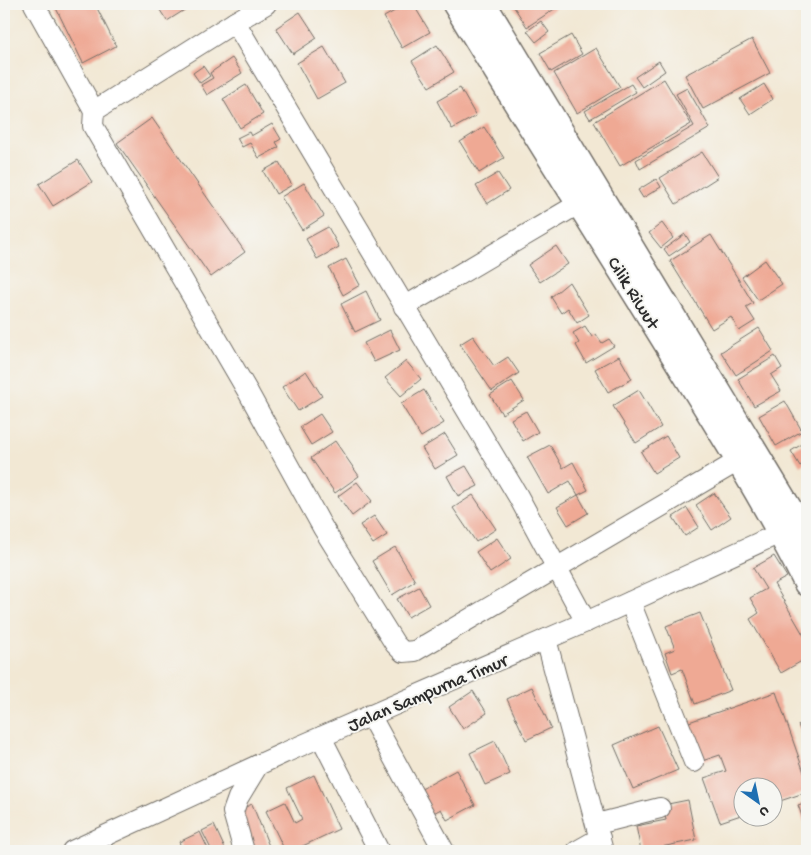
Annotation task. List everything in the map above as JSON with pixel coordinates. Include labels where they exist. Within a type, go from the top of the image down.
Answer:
[{"type":"main road","name":"Cilik Riwut","points":[[456,4],[514,100],[580,202],[635,272],[799,529],[807,583]]},
{"type":"main road","name":"Cilik Riwut","points":[[483,4],[740,460],[799,529]]},
{"type":"street","points":[[34,4],[94,111],[93,126],[248,392],[323,528],[395,644],[403,652],[415,651],[740,460]]},
{"type":"street","points":[[94,111],[266,4]]},
{"type":"street","points":[[235,22],[518,496],[586,622]]},
{"type":"street","points":[[404,307],[580,202]]},
{"type":"street","name":"Jalan Sampurna Timur","points":[[72,851],[370,715],[799,529]]},
{"type":"street","points":[[630,602],[694,762]]},
{"type":"street","points":[[546,639],[600,838]]},
{"type":"street","points":[[370,715],[444,851]]},
{"type":"street","points":[[321,737],[379,851]]},
{"type":"street","points":[[244,851],[233,812],[238,798],[258,765]]},
{"type":"street","points":[[577,851],[660,808]]},
{"type":"building","points":[[54,4],[95,4],[116,46],[83,63]]},
{"type":"building","points":[[156,4],[194,4],[167,21]]},
{"type":"building","points":[[407,4],[413,4],[430,32],[402,48],[384,17]]},
{"type":"building","points":[[512,4],[562,4],[527,27]]},
{"type":"building","points":[[300,12],[317,38],[293,54],[276,28]]},
{"type":"building","points":[[541,21],[549,32],[536,42],[527,31]]},
{"type":"building","points":[[571,35],[582,54],[551,72],[540,53]]},
{"type":"building","points":[[752,39],[770,73],[703,109],[685,75]]},
{"type":"building","points":[[437,45],[454,72],[429,87],[412,61]]},
{"type":"building","points":[[324,47],[345,83],[317,99],[297,63]]},
{"type":"building","points":[[596,48],[620,87],[577,113],[554,73]]},
{"type":"building","points":[[232,58],[242,73],[207,95],[201,85],[213,78],[210,73]]},
{"type":"building","points":[[659,61],[665,71],[642,87],[635,77]]},
{"type":"building","points":[[203,66],[210,76],[200,83],[193,73]]},
{"type":"building","points":[[664,79],[691,124],[620,166],[594,122]]},
{"type":"building","points":[[631,84],[636,92],[590,119],[585,111]]},
{"type":"building","points":[[764,84],[773,99],[750,114],[740,99]]},
{"type":"building","points":[[246,85],[263,114],[240,128],[223,99]]},
{"type":"building","points":[[460,88],[476,116],[452,129],[437,101]]},
{"type":"building","points":[[687,88],[710,128],[640,169],[636,160],[694,126],[676,94]]},
{"type":"building","points":[[152,118],[245,252],[211,277],[117,143]]},
{"type":"building","points":[[272,124],[281,139],[276,142],[279,147],[259,158],[250,143],[242,147],[237,138],[249,132],[251,136]]},
{"type":"building","points":[[484,127],[504,158],[479,173],[460,142]]},
{"type":"building","points":[[702,152],[718,177],[676,204],[660,178]]},
{"type":"building","points":[[78,160],[92,182],[53,206],[39,184]]},
{"type":"building","points":[[279,162],[292,185],[276,194],[263,171]]},
{"type":"building","points":[[498,173],[509,190],[487,204],[476,186]]},
{"type":"building","points":[[656,179],[661,187],[643,198],[638,190]]},
{"type":"building","points":[[304,183],[324,216],[302,230],[281,197]]},
{"type":"building","points":[[662,223],[673,238],[661,248],[649,233]]},
{"type":"building","points":[[328,227],[339,247],[317,259],[306,239]]},
{"type":"building","points":[[685,234],[690,242],[669,256],[664,249]]},
{"type":"building","points":[[711,235],[753,303],[746,307],[755,321],[739,331],[731,317],[712,329],[670,261]]},
{"type":"building","points":[[556,246],[568,264],[540,282],[528,265]]},
{"type":"building","points":[[346,259],[360,285],[343,295],[329,268]]},
{"type":"building","points":[[765,260],[782,284],[758,300],[742,277]]},
{"type":"building","points":[[569,282],[589,315],[577,323],[568,308],[561,313],[551,297]]},
{"type":"building","points":[[366,291],[380,320],[355,332],[341,304]]},
{"type":"building","points":[[585,326],[592,337],[596,334],[602,343],[609,339],[614,346],[586,363],[576,345],[579,343],[573,333]]},
{"type":"building","points":[[759,328],[773,351],[736,375],[721,352]]},
{"type":"building","points":[[390,330],[400,350],[374,362],[364,343]]},
{"type":"building","points":[[473,336],[494,366],[508,357],[519,373],[492,391],[460,344]]},
{"type":"building","points":[[619,356],[632,379],[608,392],[595,369]]},
{"type":"building","points":[[775,356],[782,368],[771,375],[781,391],[754,406],[738,379]]},
{"type":"building","points":[[406,361],[421,379],[401,396],[385,378]]},
{"type":"building","points":[[306,371],[322,396],[298,411],[282,387]]},
{"type":"building","points":[[512,381],[524,400],[502,414],[490,395]]},
{"type":"building","points":[[424,390],[444,423],[421,437],[401,404]]},
{"type":"building","points":[[639,390],[661,427],[636,443],[613,406]]},
{"type":"building","points":[[785,401],[802,431],[776,446],[759,416]]},
{"type":"building","points":[[526,411],[538,432],[523,441],[511,419]]},
{"type":"building","points":[[320,414],[332,432],[311,445],[300,427]]},
{"type":"building","points":[[445,434],[458,455],[435,469],[422,448]]},
{"type":"building","points":[[666,436],[679,458],[654,473],[641,452]]},
{"type":"building","points":[[335,441],[359,476],[335,493],[311,458]]},
{"type":"building","points":[[807,441],[807,461],[800,466],[791,451]]},
{"type":"building","points":[[550,445],[563,468],[573,462],[588,490],[578,495],[570,481],[548,494],[527,457]]},
{"type":"building","points":[[466,466],[478,486],[458,496],[447,476]]},
{"type":"building","points":[[357,482],[372,501],[352,516],[338,496]]},
{"type":"building","points":[[714,493],[731,517],[712,530],[696,505]]},
{"type":"building","points":[[473,495],[496,529],[476,542],[453,508]]},
{"type":"building","points":[[578,495],[588,513],[568,525],[557,507]]},
{"type":"building","points":[[687,508],[699,527],[685,536],[673,517]]},
{"type":"building","points":[[374,516],[387,535],[373,544],[360,525]]},
{"type":"building","points":[[497,538],[511,559],[490,573],[476,552]]},
{"type":"building","points":[[395,547],[415,581],[392,595],[372,561]]},
{"type":"building","points":[[774,556],[787,577],[774,584],[807,641],[807,658],[781,673],[750,619],[759,613],[750,598],[766,589],[753,568]]},
{"type":"building","points":[[419,587],[429,605],[408,617],[397,599]]},
{"type":"building","points":[[700,613],[731,690],[695,704],[682,669],[672,673],[665,653],[675,649],[666,626]]},
{"type":"building","points":[[532,687],[551,728],[526,740],[507,699]]},
{"type":"building","points":[[473,691],[487,713],[463,729],[449,707]]},
{"type":"building","points":[[776,692],[807,781],[807,792],[784,800],[784,778],[734,778],[734,817],[720,822],[704,778],[726,771],[720,755],[699,762],[686,723]]},
{"type":"building","points":[[807,721],[807,745],[798,725]]},
{"type":"building","points":[[658,726],[678,770],[633,789],[614,745]]},
{"type":"building","points":[[495,741],[510,774],[485,785],[470,753]]},
{"type":"building","points":[[456,770],[475,805],[447,820],[441,809],[428,816],[416,792]]},
{"type":"building","points":[[314,775],[339,829],[292,851],[285,851],[266,811],[285,802],[295,823],[302,819],[287,788]]},
{"type":"building","points":[[688,800],[696,840],[641,851],[636,826],[666,820],[663,805]]},
{"type":"building","points":[[807,802],[807,830],[798,805]]},
{"type":"building","points":[[252,804],[269,846],[256,851],[253,851],[237,811]]},
{"type":"building","points":[[214,825],[226,851],[212,851],[202,831]]},
{"type":"building","points":[[200,832],[209,851],[183,851],[179,842]]}]
